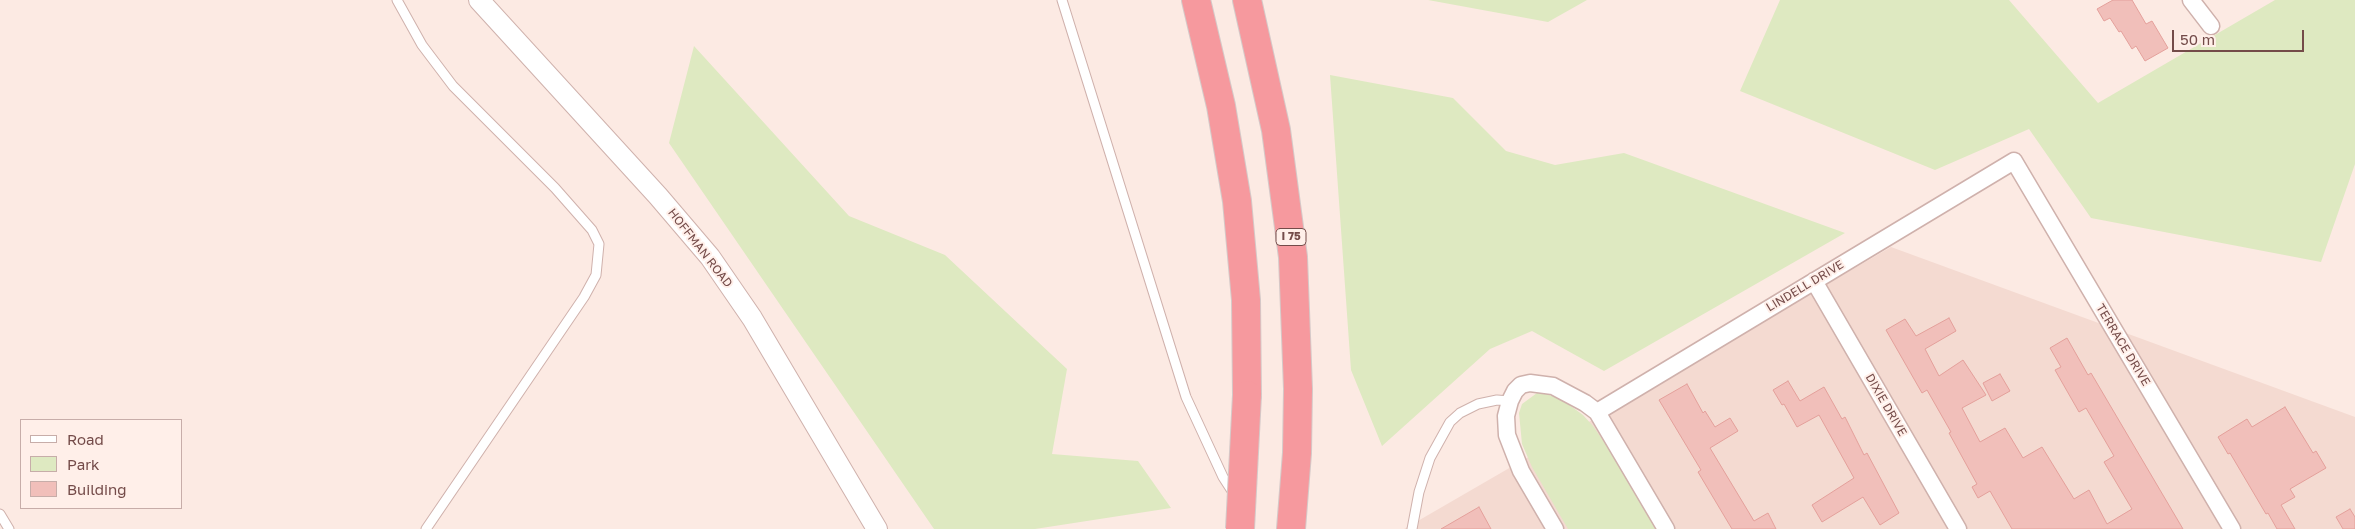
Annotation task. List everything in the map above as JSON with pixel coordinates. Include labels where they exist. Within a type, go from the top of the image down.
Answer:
[{"type":"highway","points":[[1196,0],[1221,106],[1237,201],[1246,319],[1245,525]]},
{"type":"highway","name":"I 75","points":[[1247,0],[1272,106],[1290,225],[1298,357],[1295,477],[1291,529]]},
{"type":"street","name":"HOFFMAN ROAD","points":[[479,0],[658,196],[710,257],[752,318],[877,529]]},
{"type":"street","points":[[2191,0],[2211,26]]},
{"type":"street","name":"LINDELL DRIVE","points":[[1597,412],[2014,161]]},
{"type":"street","name":"TERRACE DRIVE","points":[[2014,161],[2232,529]]},
{"type":"street","name":"DIXIE DRIVE","points":[[1814,281],[1958,529]]},
{"type":"street","points":[[1555,529],[1512,452],[1507,435],[1506,416],[1510,400],[1514,391],[1521,385],[1539,382],[1563,390],[1597,412],[1666,529]]},
{"type":"lane","points":[[397,0],[422,44],[452,86],[556,188],[592,230],[599,244],[596,276],[584,297],[426,529]]},
{"type":"lane","points":[[1062,0],[1186,397],[1245,525]]},
{"type":"lane","points":[[1412,529],[1419,492],[1430,458],[1450,422],[1460,413],[1478,404],[1497,400],[1510,400]]},
{"type":"lane","points":[[0,514],[9,529]]},
{"type":"shaded area","points":[[1891,247],[2355,417],[2355,529],[1404,529]]},
{"type":"green space","points":[[1428,0],[1587,0],[1548,22]]},
{"type":"green space","points":[[1780,0],[2009,0],[2098,103],[2275,0],[2355,0],[2355,164],[2321,262],[2091,218],[2029,129],[1935,170],[1740,91]]},
{"type":"green space","points":[[694,46],[849,216],[945,255],[1067,369],[1052,454],[1138,461],[1171,508],[1035,529],[934,529],[669,143]]},
{"type":"green space","points":[[1330,75],[1453,98],[1506,151],[1555,165],[1624,153],[1845,233],[1604,371],[1532,331],[1490,349],[1382,446],[1351,370]]},
{"type":"green space","points":[[1537,393],[1545,393],[1564,401],[1583,415],[1593,426],[1609,449],[1656,529],[1568,529],[1532,467],[1522,444],[1519,413],[1522,404]]},
{"type":"building","points":[[2113,0],[2132,0],[2146,24],[2152,21],[2168,48],[2145,61],[2136,46],[2132,49],[2110,18],[2104,21],[2097,9]]},
{"type":"building","points":[[1949,318],[1956,331],[1925,349],[1939,376],[1963,360],[1986,395],[1962,408],[1980,442],[2005,428],[2023,458],[2042,447],[2074,499],[2089,490],[2107,524],[2132,509],[2104,462],[2114,456],[2086,408],[2079,412],[2055,370],[2061,367],[2050,348],[2067,338],[2088,375],[2091,373],[2183,529],[2012,529],[1990,491],[1978,498],[1972,487],[1977,484],[1949,433],[1951,432],[1927,390],[1922,393],[1886,330],[1905,319],[1916,336]]},
{"type":"building","points":[[2000,374],[2010,391],[1992,401],[1983,383]]},
{"type":"building","points":[[1788,381],[1800,401],[1824,387],[1842,419],[1845,417],[1864,455],[1867,453],[1899,513],[1880,525],[1863,497],[1822,522],[1812,505],[1854,478],[1819,415],[1797,427],[1784,404],[1782,405],[1773,390]]},
{"type":"building","points":[[1687,384],[1703,413],[1705,411],[1715,427],[1730,418],[1738,431],[1710,448],[1754,521],[1768,513],[1776,529],[1732,529],[1698,472],[1701,470],[1659,400]]},
{"type":"building","points":[[2285,407],[2313,453],[2316,451],[2326,468],[2290,489],[2295,497],[2281,505],[2295,529],[2277,529],[2218,437],[2247,419],[2252,427]]},
{"type":"building","points":[[1479,507],[1491,529],[1441,529]]},
{"type":"building","points":[[2350,509],[2355,517],[2355,529],[2343,529],[2336,517]]}]
